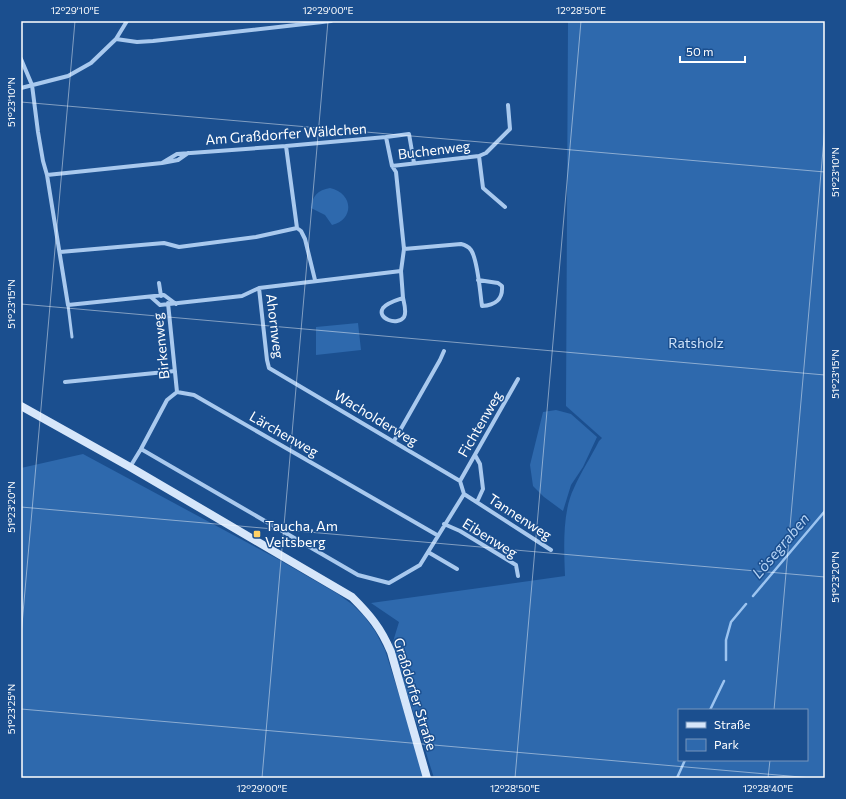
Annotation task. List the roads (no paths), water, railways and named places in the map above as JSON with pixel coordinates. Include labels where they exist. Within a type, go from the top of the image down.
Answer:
[{"type":"street","points":[[21,88],[68,76],[91,63],[116,39],[127,21]]},
{"type":"street","points":[[116,39],[137,42],[153,41],[331,21]]},
{"type":"street","points":[[21,58],[32,85],[38,132],[47,174],[68,305],[161,296],[168,298],[176,304]]},
{"type":"street","name":"Buchenweg","points":[[392,166],[479,156],[486,153],[510,129],[508,106]]},
{"type":"street","name":"Am Graßdorfer Wäldchen","points":[[47,174],[162,163],[177,154],[286,146],[409,134],[414,163]]},
{"type":"street","name":"Am Graßdorfer Wäldchen","points":[[386,137],[392,166],[396,172],[404,249],[401,271],[405,310],[404,316],[400,320],[388,321],[384,318],[382,309],[385,306],[403,298]]},
{"type":"street","points":[[286,146],[297,228],[301,231],[305,239],[315,280]]},
{"type":"street","name":"Buchenweg","points":[[479,156],[483,188],[506,207]]},
{"type":"street","points":[[60,252],[164,243],[179,247],[256,237],[297,228]]},
{"type":"street","points":[[404,249],[461,244],[468,246],[475,260],[478,280],[482,306],[491,305],[500,299],[503,294],[502,286],[498,283],[478,280]]},
{"type":"street","points":[[151,297],[160,305],[168,305],[242,296],[259,288],[315,280],[401,271]]},
{"type":"street","points":[[159,283],[161,296]]},
{"type":"street","name":"Ahornweg","points":[[259,288],[269,368]]},
{"type":"street","name":"Birkenweg","points":[[168,298],[177,392]]},
{"type":"street","points":[[394,441],[444,351]]},
{"type":"street","name":"Wacholderweg","points":[[269,368],[460,481]]},
{"type":"street","points":[[65,382],[175,371]]},
{"type":"street","name":"Fichtenweg","points":[[460,481],[518,379]]},
{"type":"street","points":[[130,467],[168,400],[177,392]]},
{"type":"street","name":"Lärchenweg","points":[[177,392],[194,395],[437,535]]},
{"type":"street","name":"Graßdorfer Straße","points":[[21,406],[130,467],[352,597],[380,628],[391,652],[427,778]]},
{"type":"street","points":[[140,449],[358,575],[389,583],[420,565],[437,535],[464,494],[460,481]]},
{"type":"street","name":"Tannenweg","points":[[475,455],[480,464],[483,489],[477,502]]},
{"type":"street","name":"Tannenweg","points":[[464,494],[551,550]]},
{"type":"street","name":"Eibenweg","points":[[444,524],[460,531],[516,565],[518,576]]},
{"type":"street","points":[[428,552],[457,569]]},
{"type":"lane","points":[[68,305],[72,337]]},
{"type":"waterway","name":"Lösegraben","points":[[753,596],[825,511]]},
{"type":"waterway","name":"Lösegraben","points":[[726,660],[726,640],[731,622],[746,604]]},
{"type":"waterway","name":"Lösegraben","points":[[710,709],[724,681]]},
{"type":"waterway","name":"Lösegraben","points":[[677,778],[685,761]]},
{"type":"place","name":"Taucha, Am Veitsberg","points":[[257,534]]},
{"type":"park label","name":"Ratsholz","points":[[696,343]]}]
